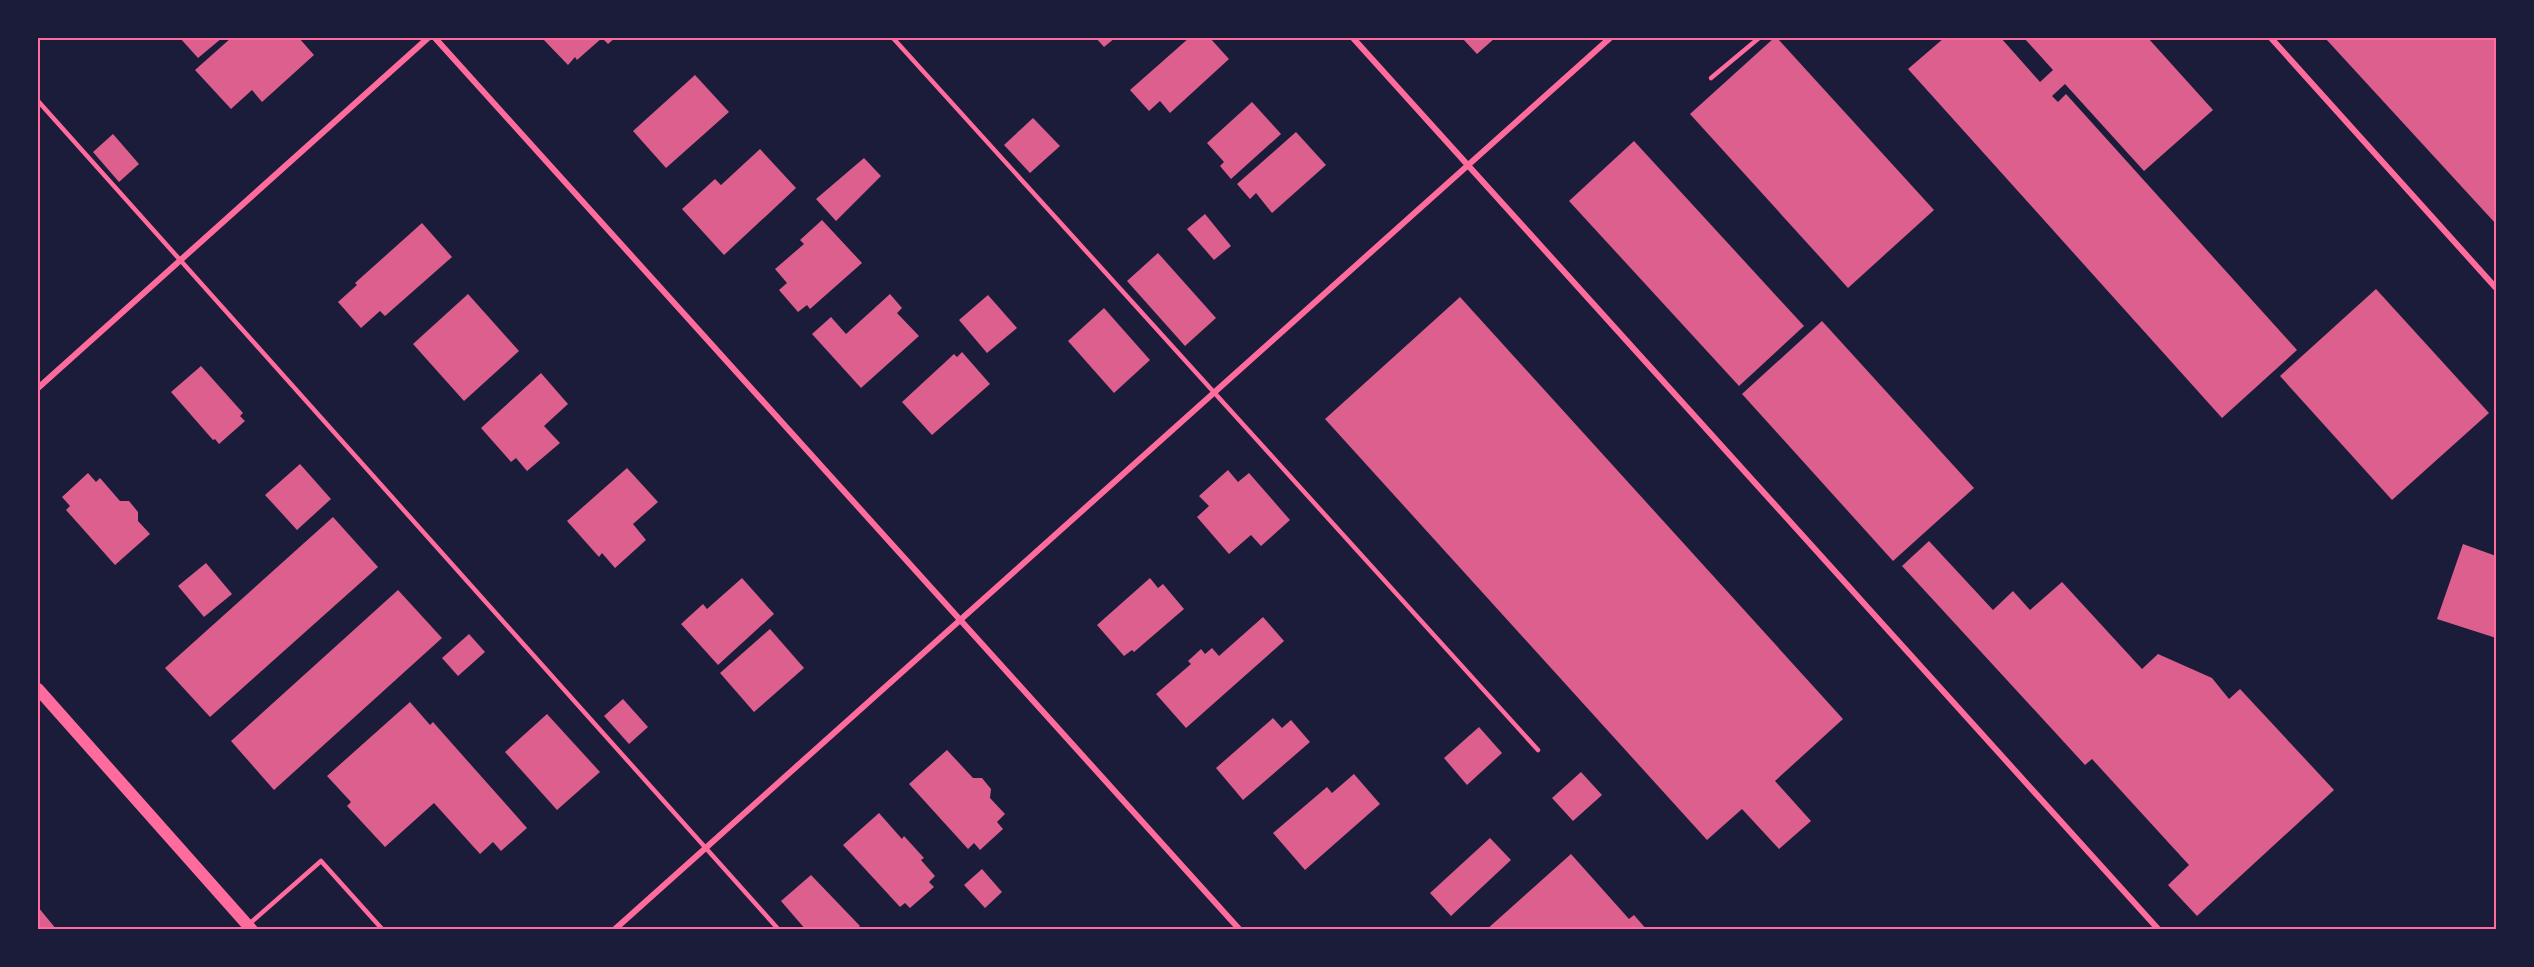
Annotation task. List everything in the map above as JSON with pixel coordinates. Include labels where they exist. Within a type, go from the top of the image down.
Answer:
[{"type":"main road","points":[[38,689],[250,927]]},
{"type":"street","points":[[38,388],[428,38]]},
{"type":"street","points":[[435,38],[1240,930]]},
{"type":"street","points":[[1353,38],[2159,930]]},
{"type":"street","points":[[614,930],[1610,38]]},
{"type":"street","points":[[2271,38],[2496,288]]},
{"type":"lane","points":[[893,38],[1213,394],[1538,750]]},
{"type":"lane","points":[[1711,78],[1759,38]]},
{"type":"lane","points":[[38,101],[779,930]]},
{"type":"lane","points":[[250,927],[321,861],[382,930]]},
{"type":"building","points":[[180,38],[222,38],[198,58]]},
{"type":"building","points":[[231,38],[299,38],[314,55],[262,102],[252,90],[231,109],[195,70]]},
{"type":"building","points":[[542,38],[602,38],[577,60],[575,57],[568,65]]},
{"type":"building","points":[[602,38],[615,38],[608,44]]},
{"type":"building","points":[[1096,38],[1115,38],[1104,47]]},
{"type":"building","points":[[1189,38],[1210,38],[1229,59],[1170,113],[1160,101],[1149,111],[1130,90]]},
{"type":"building","points":[[1462,38],[1495,38],[1477,54]]},
{"type":"building","points":[[1774,38],[1777,38],[1934,210],[1848,288],[1690,114]]},
{"type":"building","points":[[1944,38],[2001,38],[2040,82],[2053,70],[2024,38],[2148,38],[2213,110],[2144,171],[2065,84],[2052,96],[2058,102],[2066,94],[2297,350],[2222,418],[1908,69]]},
{"type":"building","points":[[2325,38],[2496,38],[2496,224]]},
{"type":"building","points":[[695,75],[729,112],[666,168],[633,131]]},
{"type":"building","points":[[1252,102],[1281,134],[1231,179],[1220,166],[1224,162],[1207,143]]},
{"type":"building","points":[[1033,118],[1060,146],[1030,173],[1004,145]]},
{"type":"building","points":[[1296,132],[1326,165],[1272,213],[1256,193],[1250,199],[1237,184]]},
{"type":"building","points":[[113,134],[139,164],[119,182],[93,152]]},
{"type":"building","points":[[1634,141],[1804,326],[1739,386],[1569,201]]},
{"type":"building","points":[[760,149],[796,188],[724,255],[682,209],[715,179],[721,185]]},
{"type":"building","points":[[864,158],[881,176],[836,221],[816,199]]},
{"type":"building","points":[[1205,214],[1231,246],[1214,260],[1187,229]]},
{"type":"building","points":[[822,220],[862,263],[810,309],[807,305],[798,312],[779,290],[787,283],[775,269],[804,244],[800,240]]},
{"type":"building","points":[[422,223],[452,257],[385,316],[380,311],[361,328],[338,302],[357,285],[355,283]]},
{"type":"building","points":[[1158,253],[1216,318],[1185,346],[1127,281]]},
{"type":"building","points":[[2376,289],[2489,413],[2392,500],[2280,376]]},
{"type":"building","points":[[468,294],[519,351],[464,401],[413,344]]},
{"type":"building","points":[[890,294],[902,308],[897,313],[919,336],[861,388],[812,334],[831,317],[846,334]]},
{"type":"building","points":[[988,295],[1017,328],[987,353],[959,320]]},
{"type":"building","points":[[1460,297],[1843,719],[1775,781],[1811,821],[1779,849],[1742,809],[1707,840],[1325,419]]},
{"type":"building","points":[[1104,308],[1150,360],[1114,393],[1068,341]]},
{"type":"building","points":[[1822,321],[1974,488],[1893,561],[1742,394]]},
{"type":"building","points":[[962,352],[990,384],[932,435],[902,402],[954,354],[957,357]]},
{"type":"building","points":[[201,366],[243,413],[240,416],[245,421],[219,444],[171,392]]},
{"type":"building","points":[[541,373],[568,404],[544,426],[560,443],[527,471],[516,458],[511,462],[481,428]]},
{"type":"building","points":[[300,464],[331,499],[297,530],[265,495]]},
{"type":"building","points":[[627,468],[658,502],[633,524],[646,540],[615,568],[602,553],[599,557],[567,521]]},
{"type":"building","points":[[1228,470],[1238,482],[1249,473],[1290,520],[1261,546],[1251,535],[1229,554],[1197,517],[1209,506],[1199,496]]},
{"type":"building","points":[[88,473],[96,482],[100,478],[120,501],[129,501],[138,512],[138,521],[150,534],[115,565],[66,510],[70,506],[62,497]]},
{"type":"building","points":[[333,517],[378,567],[210,717],[165,668]]},
{"type":"building","points":[[1929,541],[1993,610],[2013,591],[2030,610],[2062,582],[2142,669],[2158,654],[2212,678],[2229,699],[2240,689],[2334,790],[2197,916],[2168,885],[2189,865],[2092,759],[2085,765],[1902,566]]},
{"type":"building","points":[[2463,544],[2496,556],[2496,638],[2437,619]]},
{"type":"building","points":[[206,563],[232,594],[204,617],[178,586]]},
{"type":"building","points":[[742,578],[774,614],[718,665],[681,624],[703,604],[707,609]]},
{"type":"building","points":[[1150,578],[1158,588],[1163,584],[1184,609],[1134,652],[1132,650],[1124,656],[1097,625]]},
{"type":"building","points":[[398,590],[442,638],[274,790],[231,741]]},
{"type":"building","points":[[1263,617],[1284,641],[1186,728],[1156,694],[1191,664],[1188,661],[1201,649],[1205,654],[1212,648],[1219,656]]},
{"type":"building","points":[[770,629],[804,668],[754,712],[720,673]]},
{"type":"building","points":[[469,634],[485,652],[458,676],[442,658]]},
{"type":"building","points":[[623,699],[648,727],[629,744],[604,716]]},
{"type":"building","points":[[410,702],[430,725],[433,722],[527,828],[501,851],[493,842],[480,854],[434,803],[385,847],[347,806],[351,802],[327,776]]},
{"type":"building","points":[[547,714],[600,772],[557,810],[505,752]]},
{"type":"building","points":[[1273,718],[1282,728],[1291,720],[1310,742],[1243,800],[1216,768]]},
{"type":"building","points":[[1479,727],[1502,753],[1467,785],[1444,758]]},
{"type":"building","points":[[947,750],[973,778],[982,778],[991,789],[990,798],[1005,814],[997,822],[1003,829],[980,850],[974,843],[968,849],[909,784]]},
{"type":"building","points":[[1581,772],[1602,795],[1573,821],[1552,798]]},
{"type":"building","points":[[1354,774],[1380,804],[1305,870],[1273,833],[1327,787],[1332,793]]},
{"type":"building","points":[[879,813],[902,839],[904,836],[924,858],[921,860],[935,876],[929,882],[934,887],[910,908],[905,903],[900,907],[843,845]]},
{"type":"building","points":[[1490,838],[1511,860],[1451,916],[1430,893]]},
{"type":"building","points":[[1571,854],[1629,919],[1634,915],[1647,930],[1486,930]]},
{"type":"building","points":[[982,869],[1002,892],[985,908],[964,885]]},
{"type":"building","points":[[811,875],[860,926],[856,930],[806,930],[781,901]]},
{"type":"building","points":[[38,907],[57,930],[38,930]]}]
